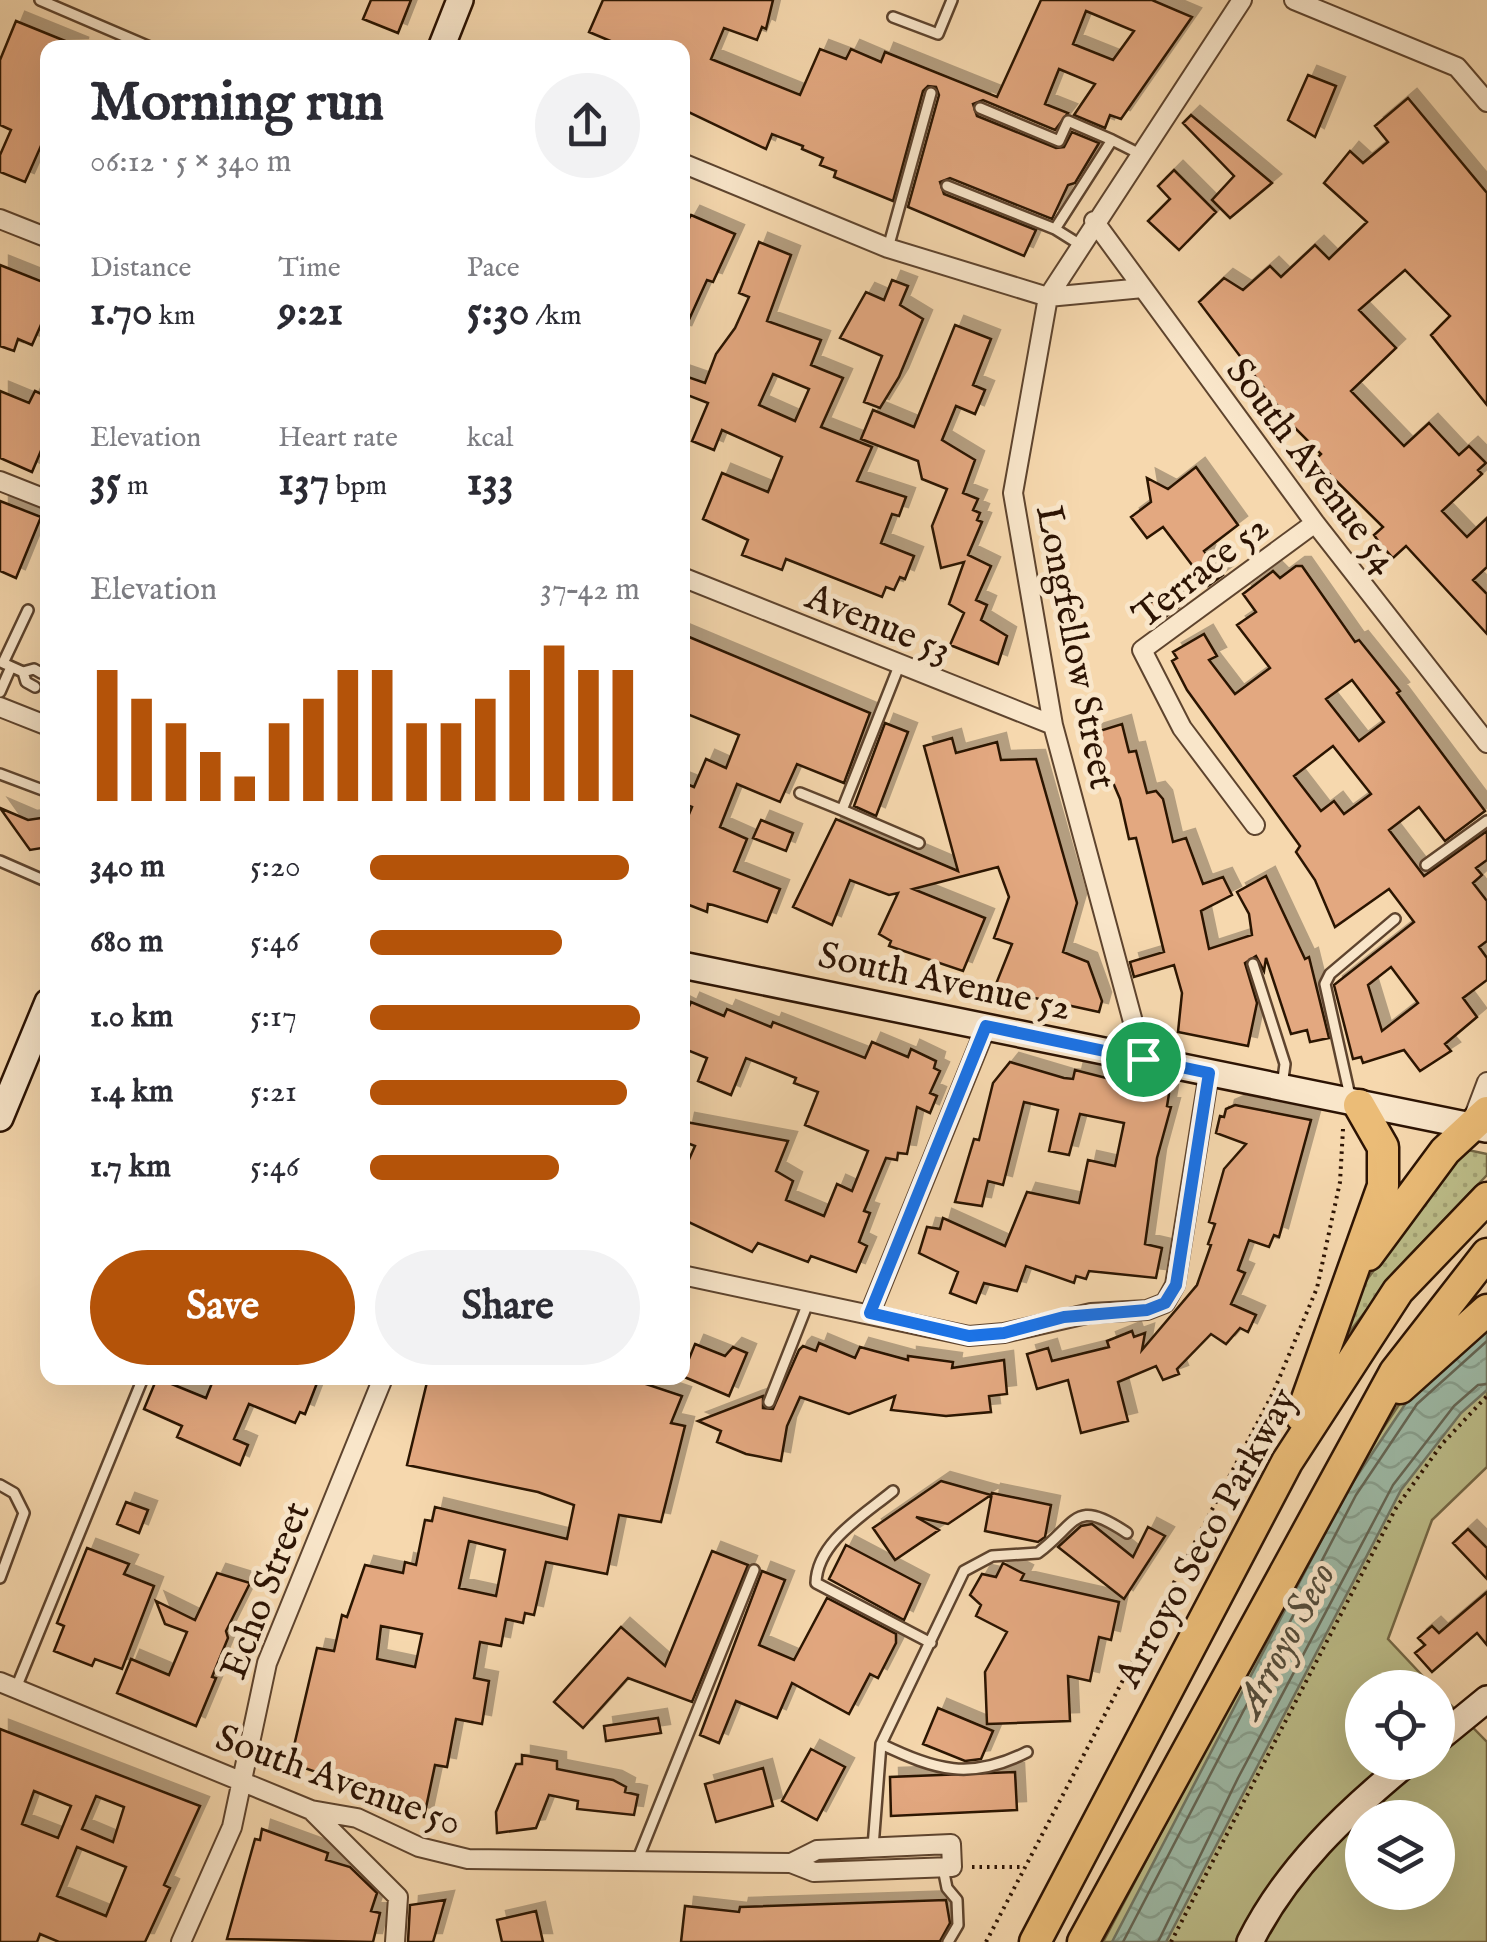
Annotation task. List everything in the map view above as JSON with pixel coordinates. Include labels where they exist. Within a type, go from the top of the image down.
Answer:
[{"type":"highway","points":[[1287,1462],[1386,1166],[1383,1147],[1349,1103]]},
{"type":"highway","points":[[1350,1280],[1444,1151],[1482,1123]]},
{"type":"highway","name":"Arroyo Seco Parkway","points":[[1035,1942],[1287,1462],[1398,1290],[1487,1198]]},
{"type":"highway","points":[[1082,1942],[1394,1372],[1487,1254]]},
{"type":"highway","points":[[1361,1431],[1455,1334],[1487,1310]]},
{"type":"street","points":[[444,40],[460,0]]},
{"type":"street","name":"Longfellow Street","points":[[1143,1059],[1053,725],[1013,493],[1048,297],[1138,153],[1242,0]]},
{"type":"street","points":[[1300,1],[1457,67],[1487,102]]},
{"type":"street","points":[[690,165],[888,248],[1048,297],[1143,288]]},
{"type":"street","points":[[0,219],[40,235]]},
{"type":"street","name":"South Avenue 54","points":[[1094,221],[1315,523],[1487,743]]},
{"type":"street","points":[[0,481],[40,497]]},
{"type":"street","name":"Terrace 52","points":[[1255,825],[1182,728],[1142,650],[1315,523]]},
{"type":"street","name":"Avenue 53","points":[[690,580],[1053,725]]},
{"type":"street","points":[[0,707],[40,723]]},
{"type":"street","name":"South Avenue 52","points":[[690,966],[1349,1103],[1482,1123]]},
{"type":"street","points":[[0,1118],[40,1021]]},
{"type":"street","points":[[870,1313],[986,1026]]},
{"type":"street","points":[[690,1277],[969,1336],[1004,1333],[1091,1312],[1147,1310],[1165,1303],[1176,1285],[1209,1073]]},
{"type":"street","points":[[1482,1123],[1487,1082]]},
{"type":"street","name":"Echo Street","points":[[181,1942],[232,1827],[267,1663],[380,1385]]},
{"type":"street","name":"South Avenue 50","points":[[8,1685],[312,1810],[357,1818],[419,1847],[468,1859],[791,1862],[814,1872],[948,1867],[951,1844],[817,1850],[791,1862]]},
{"type":"street","points":[[1455,1725],[1487,1699]]},
{"type":"street","points":[[1250,1942],[1298,1866],[1333,1827],[1387,1780]]},
{"type":"street","points":[[312,1810],[398,1897],[396,1942]]},
{"type":"lane","points":[[40,0],[133,40]]},
{"type":"lane","points":[[894,17],[938,34],[952,0]]},
{"type":"lane","points":[[888,248],[931,94]]},
{"type":"lane","points":[[980,108],[1060,141],[1068,121],[1138,153]]},
{"type":"lane","points":[[1055,230],[1112,140]]},
{"type":"lane","points":[[947,186],[1080,244]]},
{"type":"lane","points":[[0,692],[28,610]]},
{"type":"lane","points":[[7,665],[23,672],[40,673]]},
{"type":"lane","points":[[842,810],[899,666]]},
{"type":"lane","points":[[23,672],[26,682],[35,687]]},
{"type":"lane","points":[[0,774],[40,789]]},
{"type":"lane","points":[[800,794],[919,843]]},
{"type":"lane","points":[[1426,864],[1487,820]]},
{"type":"lane","points":[[0,861],[40,878]]},
{"type":"lane","points":[[1349,1103],[1325,984],[1330,974],[1396,919]]},
{"type":"lane","points":[[1253,964],[1285,1064],[1282,1088]]},
{"type":"lane","points":[[769,1402],[809,1300]]},
{"type":"lane","points":[[8,1685],[141,1385]]},
{"type":"lane","points":[[0,1484],[14,1493],[24,1512],[0,1578]]},
{"type":"lane","points":[[893,1491],[835,1539],[816,1567],[816,1583],[931,1644]]},
{"type":"lane","points":[[872,1847],[881,1744],[964,1571],[978,1560],[1001,1554],[1031,1556],[1050,1543],[1072,1518],[1084,1514],[1096,1514],[1128,1533]]},
{"type":"lane","points":[[637,1861],[754,1570]]},
{"type":"lane","points":[[881,1744],[944,1769],[993,1769],[1027,1752]]},
{"type":"lane","points":[[948,1867],[947,1888],[957,1900],[958,1925],[948,1942]]},
{"type":"path","points":[[986,1942],[1273,1393],[1317,1288],[1349,1103]]},
{"type":"path","points":[[1172,1942],[1396,1508],[1442,1444],[1487,1396]]},
{"type":"path","points":[[948,1867],[1022,1867]]},
{"type":"green space","points":[[1463,1149],[1487,1154],[1487,1175],[1407,1258],[1330,1357],[1352,1300]]},
{"type":"green space","points":[[1487,1322],[1487,1467],[1432,1520],[1388,1639],[1417,1670],[1345,1670],[1345,1780],[1455,1780],[1455,1709],[1487,1742],[1487,1942],[1103,1942],[1344,1487],[1408,1391]]},
{"type":"water","name":"Arroyo Seco","points":[[1487,1328],[1487,1390],[1461,1413],[1401,1490],[1166,1942],[1112,1942],[1347,1491],[1410,1397]]},
{"type":"building","points":[[371,0],[411,0],[398,33],[363,19]]},
{"type":"building","points":[[603,0],[773,0],[766,29],[762,27],[757,40],[724,28],[711,59],[800,95],[820,49],[846,59],[851,49],[881,62],[885,52],[997,97],[1041,0],[1152,0],[1192,17],[1121,119],[1110,115],[1105,128],[1074,115],[1095,84],[1059,69],[1045,104],[1068,113],[1055,130],[983,100],[973,104],[977,116],[1056,148],[1064,147],[1072,132],[1099,143],[1075,183],[1068,185],[1052,219],[950,178],[940,182],[944,194],[1036,230],[1024,256],[908,207],[939,95],[936,87],[928,86],[923,91],[893,201],[834,177],[836,171],[820,165],[823,158],[802,149],[803,146],[772,134],[766,149],[690,113],[690,40],[608,40],[589,32]],"holes":[[[1086,11],[1134,31],[1113,60],[1073,44]]]},
{"type":"building","points":[[16,21],[63,40],[40,40],[40,148],[25,182],[0,172],[0,155],[11,130],[0,125],[0,60]]},
{"type":"building","points":[[1308,75],[1336,86],[1315,137],[1288,120]]},
{"type":"building","points":[[1408,98],[1487,193],[1487,405],[1431,335],[1450,316],[1405,270],[1359,310],[1396,348],[1351,391],[1404,446],[1429,423],[1459,455],[1469,446],[1486,463],[1478,470],[1482,474],[1442,511],[1467,537],[1487,518],[1487,567],[1473,580],[1487,594],[1487,634],[1406,546],[1393,558],[1381,545],[1374,535],[1383,527],[1315,460],[1321,454],[1292,425],[1199,302],[1224,278],[1243,290],[1270,266],[1281,277],[1315,245],[1329,259],[1367,222],[1324,183],[1350,151],[1363,163],[1388,142],[1375,126]]},
{"type":"building","points":[[1191,115],[1272,183],[1230,218],[1212,200],[1234,176],[1183,123]]},
{"type":"building","points":[[1174,170],[1216,212],[1179,250],[1148,221],[1170,199],[1158,186]]},
{"type":"building","points":[[690,217],[735,234],[713,282],[707,280],[690,317]]},
{"type":"building","points":[[759,242],[791,255],[767,321],[821,340],[811,365],[843,378],[821,427],[872,447],[857,481],[906,497],[899,516],[892,514],[881,543],[914,556],[905,579],[900,577],[894,590],[886,587],[882,597],[786,559],[782,570],[742,555],[748,540],[703,519],[722,473],[768,492],[782,457],[722,430],[714,450],[692,441],[708,403],[690,396],[690,378],[705,383],[716,354],[735,328],[749,297],[739,293]],"holes":[[[773,374],[809,389],[795,421],[759,405]]]},
{"type":"building","points":[[0,265],[40,281],[40,327],[32,345],[18,339],[14,351],[0,346]]},
{"type":"building","points":[[892,280],[908,286],[900,305],[923,319],[899,377],[880,408],[864,402],[882,356],[840,338],[866,292],[884,300]]},
{"type":"building","points":[[955,325],[991,339],[973,385],[985,390],[975,414],[956,406],[942,440],[975,460],[963,493],[978,499],[973,510],[980,513],[977,520],[982,522],[968,555],[991,566],[976,600],[987,605],[981,620],[1007,636],[998,664],[950,645],[964,613],[949,604],[964,562],[941,568],[932,526],[947,489],[922,479],[918,461],[861,439],[873,410],[914,427]]},
{"type":"building","points":[[0,391],[29,403],[35,391],[40,393],[40,453],[32,472],[0,458]]},
{"type":"building","points":[[1196,467],[1238,525],[1204,551],[1223,575],[1208,586],[1163,527],[1147,538],[1131,517],[1151,502],[1147,478],[1168,489]]},
{"type":"building","points":[[0,501],[40,519],[16,578],[0,571]]},
{"type":"building","points":[[1302,566],[1355,642],[1359,640],[1400,691],[1397,693],[1485,811],[1445,841],[1419,807],[1389,830],[1424,876],[1487,831],[1487,860],[1476,868],[1482,875],[1473,883],[1487,901],[1487,941],[1479,947],[1487,958],[1487,980],[1463,998],[1477,1017],[1445,1044],[1451,1051],[1420,1071],[1404,1050],[1363,1063],[1361,1057],[1353,1059],[1334,985],[1414,922],[1389,889],[1335,927],[1315,880],[1296,852],[1300,846],[1187,690],[1172,661],[1177,658],[1173,652],[1204,634],[1217,656],[1209,660],[1235,694],[1270,668],[1237,625],[1256,612],[1243,594],[1273,571],[1280,578]],"holes":[[[1352,680],[1384,722],[1359,741],[1326,699]],[[1333,746],[1371,794],[1344,814],[1334,801],[1321,811],[1294,776]],[[1391,967],[1418,1003],[1382,1031],[1368,985]]]},
{"type":"building","points":[[1176,584],[1186,602],[1157,623],[1145,607]]},
{"type":"building","points":[[690,637],[870,713],[844,783],[797,764],[780,802],[737,784],[720,827],[747,839],[734,871],[780,889],[767,922],[713,905],[708,904],[707,912],[690,905],[690,785],[694,787],[706,759],[726,768],[739,735],[690,715]]},
{"type":"building","points":[[885,723],[908,732],[876,816],[854,806]]},
{"type":"building","points":[[1122,724],[1129,752],[1136,751],[1147,793],[1156,791],[1163,799],[1173,842],[1186,838],[1203,884],[1223,877],[1232,895],[1201,911],[1209,949],[1252,935],[1249,914],[1237,892],[1266,876],[1305,959],[1309,957],[1329,1038],[1310,1042],[1307,1030],[1291,1034],[1266,958],[1264,971],[1256,956],[1245,963],[1257,1003],[1248,1046],[1178,1032],[1182,993],[1174,965],[1134,977],[1130,962],[1164,952],[1136,838],[1129,839],[1120,799],[1114,785],[1109,786],[1093,733]]},
{"type":"building","points":[[952,738],[956,753],[997,742],[1001,760],[1036,759],[1077,903],[1063,952],[1088,962],[1102,1001],[1099,1012],[1021,995],[996,984],[1012,944],[994,938],[1009,897],[998,867],[913,889],[985,918],[963,971],[889,946],[891,941],[879,934],[898,893],[889,895],[850,880],[832,925],[793,907],[836,819],[958,871],[924,746]]},
{"type":"building","points":[[0,808],[28,820],[40,818],[40,848],[30,850]]},
{"type":"building","points":[[761,820],[793,833],[786,851],[753,838]]},
{"type":"building","points":[[690,1004],[724,1016],[727,1009],[771,1027],[773,1022],[865,1058],[872,1042],[908,1057],[911,1049],[936,1061],[934,1068],[940,1071],[930,1093],[937,1096],[930,1113],[917,1107],[907,1154],[898,1153],[897,1160],[886,1158],[864,1211],[870,1213],[859,1242],[867,1246],[856,1272],[811,1256],[808,1262],[758,1243],[752,1252],[690,1223],[690,1157],[695,1146],[690,1144],[690,1123],[788,1141],[776,1171],[793,1181],[786,1200],[824,1216],[837,1184],[852,1191],[868,1151],[805,1125],[818,1092],[794,1083],[796,1078],[746,1058],[731,1095],[698,1081],[707,1058],[690,1051]]},
{"type":"building","points":[[1010,1062],[1064,1078],[1073,1079],[1075,1070],[1169,1094],[1167,1106],[1171,1107],[1157,1158],[1145,1244],[1162,1248],[1156,1278],[1089,1271],[1086,1279],[1076,1276],[1074,1283],[1026,1266],[1017,1291],[984,1283],[976,1303],[950,1293],[958,1272],[919,1253],[927,1227],[940,1229],[943,1218],[1005,1246],[1027,1192],[1079,1203],[1088,1160],[1115,1166],[1124,1123],[1080,1114],[1069,1155],[1049,1151],[1058,1110],[1024,1102],[1003,1185],[988,1181],[982,1206],[955,1202],[974,1139],[979,1140],[993,1083]]},
{"type":"building","points":[[1235,1105],[1311,1120],[1279,1237],[1274,1235],[1269,1247],[1249,1240],[1238,1270],[1245,1273],[1231,1304],[1256,1315],[1248,1332],[1240,1328],[1226,1344],[1211,1334],[1177,1369],[1179,1374],[1163,1380],[1156,1366],[1118,1382],[1128,1421],[1081,1433],[1068,1380],[1037,1389],[1027,1354],[1048,1348],[1052,1361],[1109,1347],[1107,1341],[1132,1331],[1134,1337],[1145,1333],[1142,1350],[1197,1285],[1211,1245],[1208,1244],[1215,1224],[1209,1222],[1224,1169],[1246,1144],[1216,1133],[1220,1116],[1224,1117],[1226,1109]]},
{"type":"building","points":[[819,1343],[855,1358],[860,1347],[908,1360],[908,1356],[953,1362],[952,1368],[1004,1360],[1007,1394],[989,1396],[991,1412],[946,1416],[891,1410],[895,1396],[849,1414],[800,1397],[787,1426],[781,1461],[746,1454],[717,1442],[721,1431],[698,1421],[763,1396],[763,1408],[773,1409],[799,1350],[803,1346],[816,1351]]},
{"type":"building","points":[[695,1344],[725,1356],[733,1347],[747,1353],[729,1396],[690,1379],[690,1356]]},
{"type":"building","points":[[154,1385],[174,1385],[206,1398],[211,1385],[316,1385],[305,1414],[300,1412],[295,1423],[249,1404],[234,1439],[248,1445],[240,1465],[177,1437],[182,1426],[144,1409]]},
{"type":"building","points":[[426,1385],[649,1385],[682,1396],[671,1423],[685,1426],[661,1522],[619,1515],[607,1574],[546,1562],[534,1615],[525,1613],[523,1623],[506,1619],[501,1646],[480,1642],[474,1678],[489,1681],[482,1724],[456,1719],[447,1767],[435,1765],[424,1817],[401,1813],[403,1806],[375,1800],[376,1795],[348,1789],[349,1784],[321,1778],[322,1774],[290,1763],[317,1648],[334,1651],[342,1615],[347,1617],[365,1565],[403,1573],[405,1562],[416,1565],[425,1520],[432,1521],[435,1507],[567,1539],[574,1505],[538,1492],[407,1465]],"holes":[[[469,1541],[505,1550],[496,1596],[459,1588]],[[381,1626],[422,1634],[415,1667],[377,1659]]]},
{"type":"building","points":[[941,1481],[991,1495],[948,1524],[916,1517],[939,1530],[895,1560],[873,1528]]},
{"type":"building","points":[[992,1493],[1051,1505],[1045,1537],[1038,1542],[985,1531]]},
{"type":"building","points":[[126,1502],[148,1510],[139,1533],[117,1524]]},
{"type":"building","points":[[1092,1524],[1133,1557],[1148,1527],[1165,1536],[1124,1599],[1058,1547],[1081,1526]]},
{"type":"building","points":[[1468,1529],[1487,1548],[1487,1579],[1453,1543]]},
{"type":"building","points":[[846,1545],[920,1584],[904,1620],[829,1579]]},
{"type":"building","points":[[87,1548],[129,1564],[124,1574],[154,1586],[122,1669],[95,1659],[92,1666],[54,1651],[64,1626],[57,1623]]},
{"type":"building","points":[[712,1551],[748,1565],[692,1702],[628,1678],[583,1728],[554,1702],[621,1627],[665,1666]]},
{"type":"building","points":[[1003,1563],[1024,1574],[1021,1580],[1119,1602],[1111,1640],[1099,1637],[1090,1681],[1068,1676],[1070,1721],[987,1724],[985,1672],[1007,1632],[976,1616],[981,1605],[970,1595],[982,1574],[996,1577]]},
{"type":"building","points":[[762,1571],[785,1580],[759,1645],[794,1660],[827,1598],[896,1634],[896,1643],[878,1678],[870,1674],[849,1714],[792,1683],[777,1718],[736,1701],[719,1743],[700,1735]]},
{"type":"building","points":[[217,1573],[250,1583],[226,1631],[228,1638],[212,1677],[216,1678],[196,1726],[117,1693],[131,1659],[169,1675],[187,1632],[165,1624],[156,1601],[195,1620]]},
{"type":"building","points":[[1487,1592],[1487,1645],[1477,1633],[1430,1670],[1415,1653],[1425,1645],[1418,1638],[1432,1626],[1439,1633]]},
{"type":"building","points":[[938,1708],[993,1731],[981,1759],[965,1761],[923,1744]]},
{"type":"building","points":[[658,1718],[661,1733],[606,1741],[604,1726]]},
{"type":"building","points":[[0,1729],[200,1806],[164,1885],[170,1888],[145,1942],[59,1942],[40,1934],[37,1942],[0,1942]],"holes":[[[34,1791],[71,1806],[58,1838],[22,1824]],[[96,1796],[124,1807],[113,1842],[82,1829]],[[77,1847],[126,1867],[106,1916],[57,1896]]]},
{"type":"building","points":[[811,1749],[845,1767],[817,1820],[782,1801]]},
{"type":"building","points":[[522,1755],[557,1761],[557,1769],[613,1780],[626,1787],[625,1792],[638,1795],[634,1815],[577,1809],[578,1801],[549,1795],[536,1828],[497,1833],[496,1812],[516,1764],[522,1764]]},
{"type":"building","points":[[763,1768],[773,1806],[716,1822],[705,1784]]},
{"type":"building","points":[[1015,1772],[1017,1810],[891,1816],[890,1777]]},
{"type":"building","points":[[262,1829],[328,1853],[326,1860],[350,1867],[377,1893],[371,1911],[380,1913],[373,1942],[227,1939],[255,1839],[260,1840]]},
{"type":"building","points":[[445,1900],[433,1942],[408,1942],[410,1905]]},
{"type":"building","points":[[946,1900],[950,1923],[940,1941],[681,1942],[685,1906],[739,1912],[740,1907]]},
{"type":"building","points":[[536,1911],[543,1942],[502,1942],[497,1920]]},
{"type":"route","points":[[986,1026],[1143,1059],[1209,1073],[1176,1285],[1165,1303],[1147,1310],[1091,1312],[1004,1333],[969,1336],[870,1313],[986,1026]]}]
